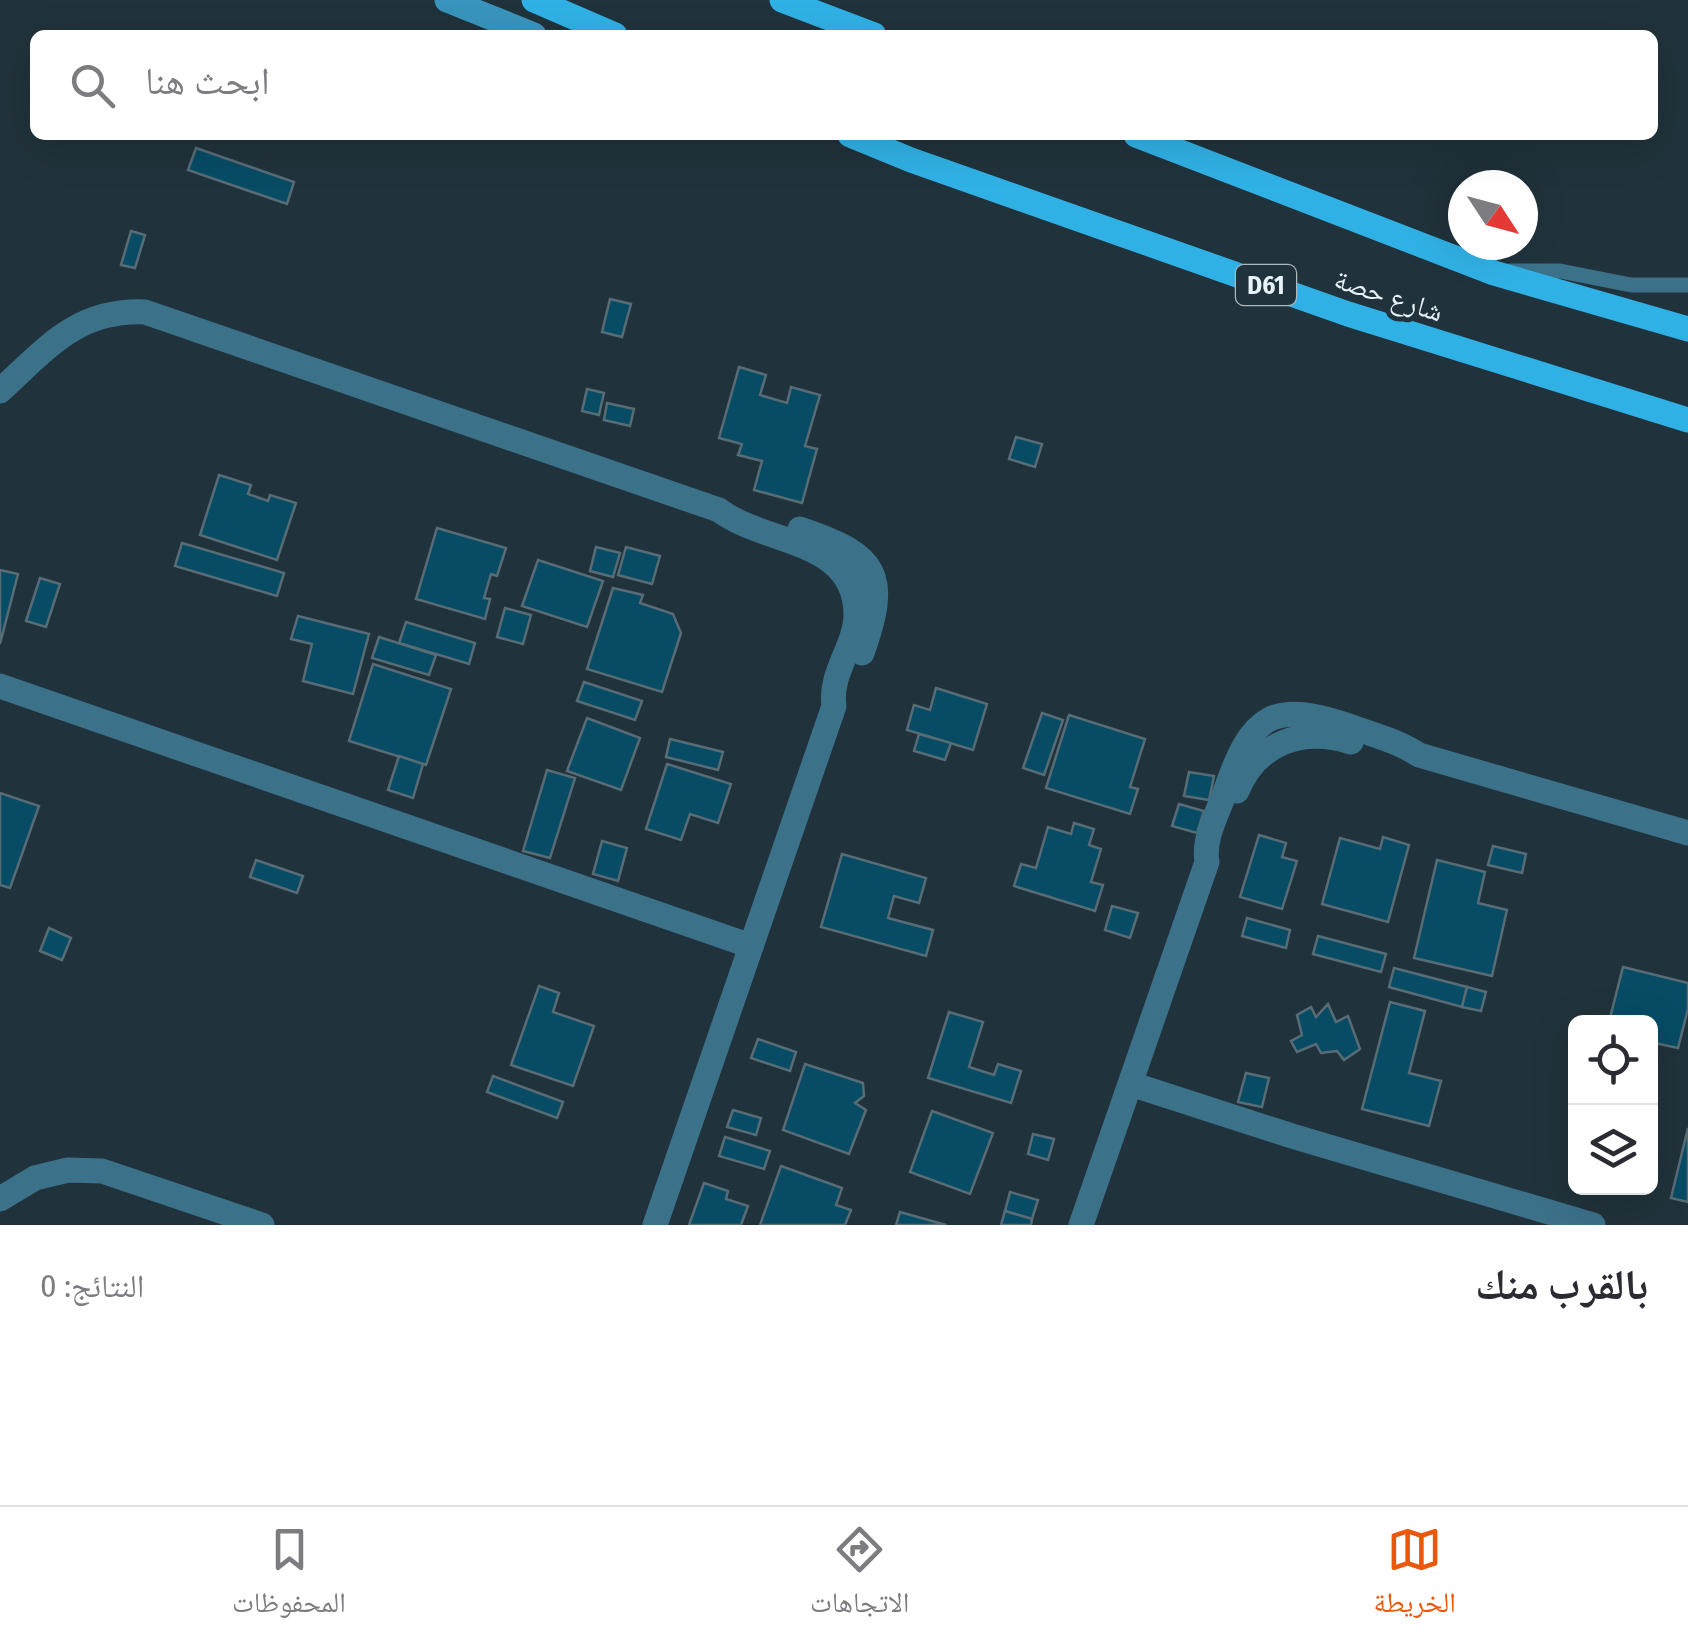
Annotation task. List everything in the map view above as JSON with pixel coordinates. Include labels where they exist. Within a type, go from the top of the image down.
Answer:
[{"type":"main road","points":[[534,0],[603,30]]},
{"type":"main road","points":[[782,0],[861,30]]},
{"type":"main road","name":"شارع حصة","points":[[862,140],[1348,314],[1688,420]]},
{"type":"main road","name":"شارع حصة","points":[[1149,140],[1494,273],[1688,329]]},
{"type":"street","points":[[447,0],[522,30]]},
{"type":"street","points":[[0,391],[75,326],[109,314],[145,312],[718,510],[743,510],[840,542],[867,565],[877,598],[875,616],[850,686],[834,706],[655,1225]]},
{"type":"street","points":[[0,686],[751,946]]},
{"type":"street","points":[[1081,1225],[1207,862],[1207,842],[1238,754],[1244,741],[1266,721],[1293,712],[1308,713],[1395,742],[1420,756],[1688,833]]},
{"type":"street","points":[[1131,1084],[1593,1225]]},
{"type":"street","points":[[0,1199],[35,1178],[68,1170],[102,1171],[262,1225]]},
{"type":"lane","points":[[1494,273],[1544,270],[1631,285],[1688,286]]},
{"type":"building","points":[[196,148],[294,182],[287,204],[188,170]]},
{"type":"building","points":[[131,231],[145,235],[135,268],[121,265]]},
{"type":"building","points":[[610,299],[631,304],[622,337],[602,332]]},
{"type":"building","points":[[739,367],[766,375],[760,395],[787,403],[791,387],[820,395],[805,446],[817,449],[802,503],[754,490],[762,461],[738,455],[742,444],[719,438]]},
{"type":"building","points":[[587,389],[604,393],[599,415],[582,411]]},
{"type":"building","points":[[607,403],[634,409],[630,426],[604,420]]},
{"type":"building","points":[[1016,437],[1042,444],[1035,467],[1009,459]]},
{"type":"building","points":[[219,475],[251,485],[248,494],[268,501],[270,495],[296,503],[277,560],[200,535]]},
{"type":"building","points":[[437,528],[506,548],[497,576],[491,574],[484,598],[490,599],[485,619],[416,599]]},
{"type":"building","points":[[182,543],[284,573],[277,596],[175,566]]},
{"type":"building","points":[[596,547],[620,553],[613,577],[590,571]]},
{"type":"building","points":[[626,547],[660,556],[652,584],[618,575]]},
{"type":"building","points":[[538,560],[603,581],[587,627],[522,606]]},
{"type":"building","points":[[0,570],[18,574],[0,644]]},
{"type":"building","points":[[40,578],[60,584],[46,627],[26,621]]},
{"type":"building","points":[[613,588],[643,595],[640,603],[673,614],[681,633],[662,692],[587,669]]},
{"type":"building","points":[[505,608],[531,615],[523,644],[497,637]]},
{"type":"building","points":[[298,616],[369,634],[353,694],[303,681],[312,644],[291,639]]},
{"type":"building","points":[[406,622],[475,643],[469,664],[399,643]]},
{"type":"building","points":[[379,637],[436,655],[429,675],[372,658]]},
{"type":"building","points":[[373,664],[451,689],[426,765],[349,741]]},
{"type":"building","points":[[584,682],[642,701],[635,720],[577,701]]},
{"type":"building","points":[[936,688],[987,704],[973,750],[907,730],[914,705],[930,710]]},
{"type":"building","points":[[1042,713],[1063,720],[1044,775],[1023,768]]},
{"type":"building","points":[[1069,715],[1145,739],[1130,787],[1138,789],[1130,814],[1046,788]]},
{"type":"building","points":[[587,718],[640,738],[621,790],[567,771]]},
{"type":"building","points":[[919,734],[951,743],[945,760],[914,751]]},
{"type":"building","points":[[670,739],[723,752],[718,770],[666,757]]},
{"type":"building","points":[[399,756],[423,764],[413,798],[388,790]]},
{"type":"building","points":[[667,764],[731,784],[718,823],[690,814],[681,840],[646,829]]},
{"type":"building","points":[[547,770],[575,778],[550,858],[523,851]]},
{"type":"building","points":[[1189,772],[1214,776],[1209,800],[1184,796]]},
{"type":"building","points":[[0,793],[39,806],[10,888],[0,885]]},
{"type":"building","points":[[1179,804],[1204,811],[1197,833],[1172,826]]},
{"type":"building","points":[[1074,823],[1094,829],[1089,845],[1101,849],[1091,882],[1103,885],[1095,911],[1014,886],[1021,864],[1036,868],[1048,827],[1071,834]]},
{"type":"building","points":[[1259,835],[1286,843],[1282,857],[1297,861],[1282,909],[1240,897]]},
{"type":"building","points":[[1383,837],[1409,845],[1388,922],[1322,904],[1340,838],[1380,849]]},
{"type":"building","points":[[602,841],[627,848],[618,881],[593,874]]},
{"type":"building","points":[[1493,846],[1526,854],[1522,873],[1488,865]]},
{"type":"building","points":[[842,854],[926,878],[919,903],[894,896],[888,918],[933,930],[926,956],[821,927]]},
{"type":"building","points":[[256,860],[303,876],[297,893],[250,877]]},
{"type":"building","points":[[1437,860],[1485,872],[1478,903],[1507,910],[1492,976],[1414,958]]},
{"type":"building","points":[[1112,906],[1138,913],[1130,938],[1105,930]]},
{"type":"building","points":[[1247,918],[1290,930],[1286,948],[1242,936]]},
{"type":"building","points":[[49,928],[71,938],[62,960],[40,951]]},
{"type":"building","points":[[1318,936],[1386,954],[1381,972],[1313,954]]},
{"type":"building","points":[[1623,967],[1688,983],[1688,1009],[1678,1048],[1658,1044],[1658,1015],[1611,1015]]},
{"type":"building","points":[[1394,968],[1467,987],[1462,1007],[1389,987]]},
{"type":"building","points":[[539,986],[559,993],[553,1012],[594,1026],[573,1086],[511,1065]]},
{"type":"building","points":[[1467,987],[1486,992],[1481,1011],[1462,1007]]},
{"type":"building","points":[[1390,1002],[1425,1011],[1409,1073],[1441,1081],[1429,1126],[1362,1109]]},
{"type":"building","points":[[1328,1004],[1336,1022],[1348,1016],[1360,1049],[1344,1060],[1337,1051],[1321,1053],[1316,1044],[1297,1052],[1291,1041],[1302,1035],[1297,1015],[1311,1007],[1316,1017]]},
{"type":"building","points":[[949,1012],[983,1022],[969,1067],[994,1075],[998,1064],[1021,1071],[1011,1103],[928,1078]]},
{"type":"building","points":[[758,1039],[796,1052],[790,1071],[751,1058]]},
{"type":"building","points":[[805,1064],[863,1083],[864,1096],[855,1103],[866,1110],[849,1154],[783,1130]]},
{"type":"building","points":[[1246,1073],[1269,1078],[1262,1107],[1238,1102]]},
{"type":"building","points":[[493,1076],[563,1102],[557,1118],[487,1092]]},
{"type":"building","points":[[733,1110],[761,1118],[756,1135],[727,1127]]},
{"type":"building","points":[[932,1111],[993,1133],[970,1194],[910,1172]]},
{"type":"building","points":[[1688,1128],[1688,1202],[1671,1198]]},
{"type":"building","points":[[1033,1134],[1054,1139],[1048,1160],[1028,1154]]},
{"type":"building","points":[[725,1137],[770,1151],[764,1169],[719,1156]]},
{"type":"building","points":[[781,1166],[842,1188],[836,1205],[851,1210],[845,1225],[760,1225]]},
{"type":"building","points":[[704,1183],[728,1191],[726,1199],[748,1206],[741,1225],[689,1225]]},
{"type":"building","points":[[1010,1192],[1038,1200],[1032,1219],[1005,1211]]},
{"type":"building","points":[[1005,1211],[1032,1219],[1031,1225],[1001,1225]]},
{"type":"building","points":[[900,1212],[946,1225],[896,1225]]}]
